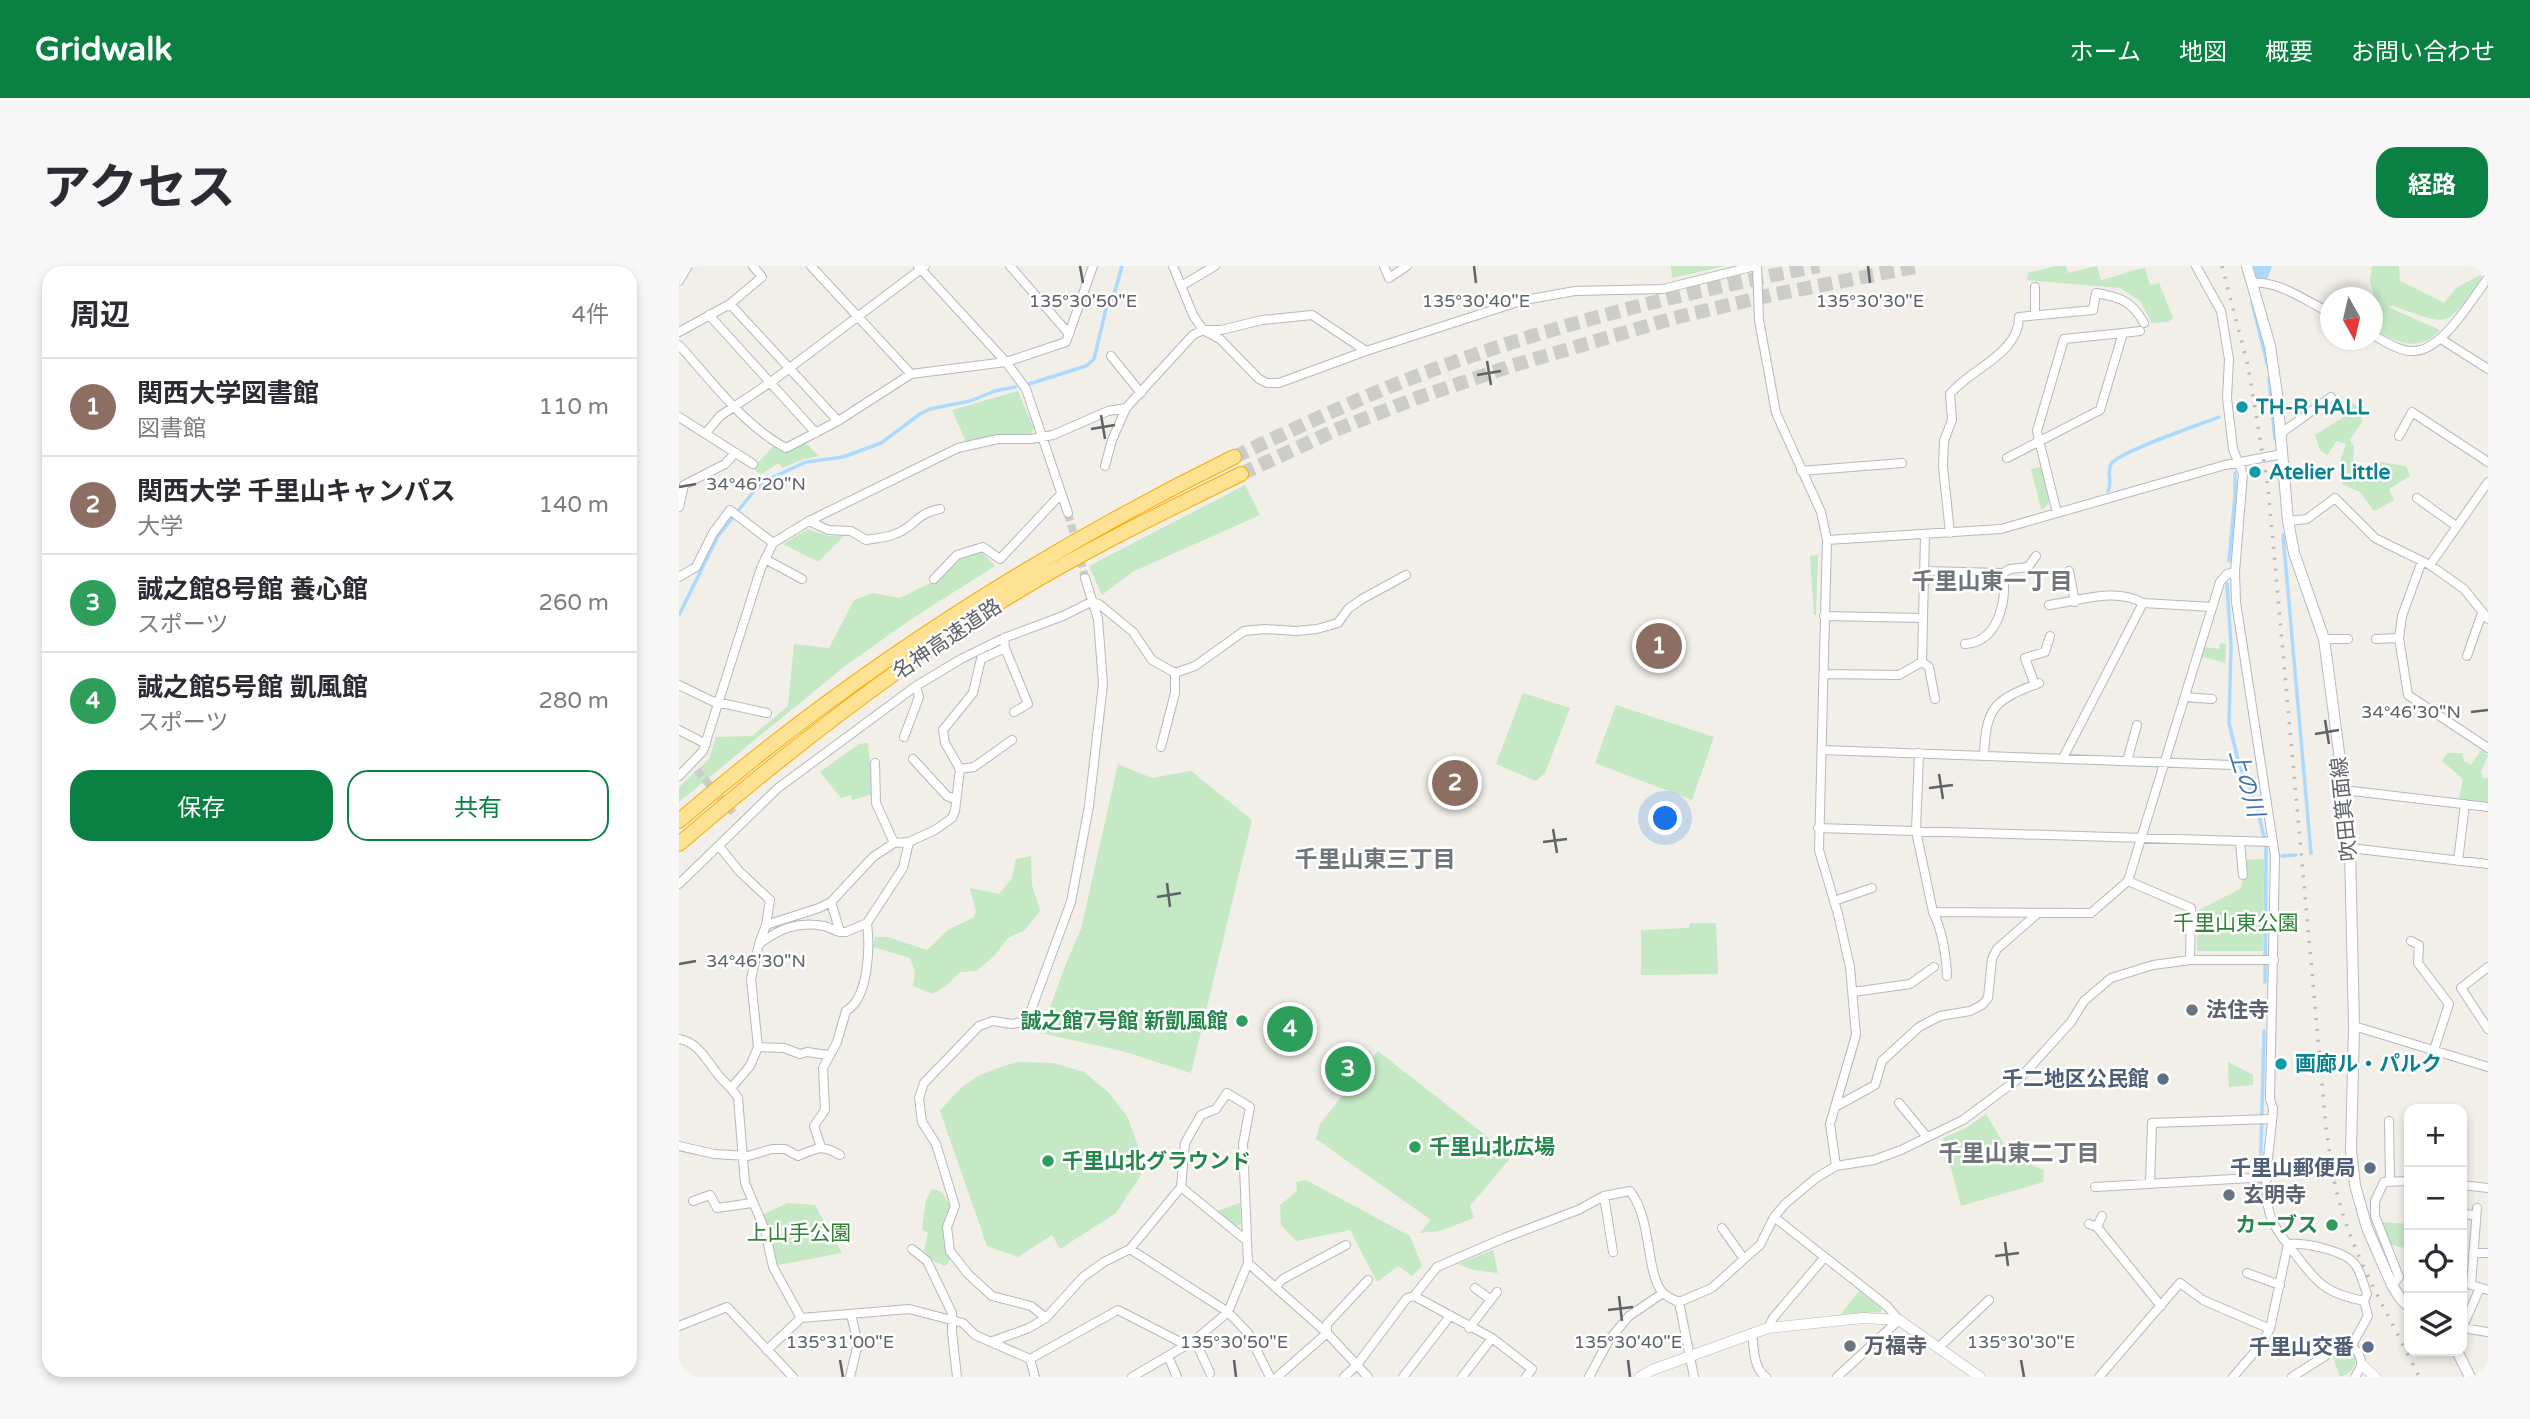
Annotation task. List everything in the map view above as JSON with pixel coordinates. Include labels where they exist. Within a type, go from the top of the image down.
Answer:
[{"type":"highway","name":"名神高速道路","points":[[679,821],[732,775],[825,702],[988,591],[1093,529],[1234,457]]},
{"type":"highway","name":"名神高速道路","points":[[679,844],[744,788],[844,711],[998,603],[1101,545],[1241,474]]},
{"type":"main road","name":"吹田箕面線","points":[[2247,266],[2270,346],[2288,521],[2294,552],[2324,639],[2344,790],[2350,848],[2354,1026],[2351,1151],[2355,1185],[2367,1228],[2392,1285],[2404,1302]]},
{"type":"main road","points":[[2460,1356],[2470,1377]]},
{"type":"street","points":[[679,281],[688,266]]},
{"type":"street","points":[[679,332],[730,304],[762,277],[753,266]]},
{"type":"street","points":[[811,266],[911,374]]},
{"type":"street","points":[[1010,266],[1069,334]]},
{"type":"street","points":[[679,345],[736,407],[769,438],[786,448],[838,421],[911,374],[1006,362],[1066,342],[1093,266]]},
{"type":"street","points":[[1173,266],[1193,316],[1203,330],[1220,339],[1258,379],[1267,383],[1279,383],[1366,351],[1524,300],[1575,291],[1663,289],[1756,266],[1759,320],[1776,413],[1821,512],[1827,540],[1819,850],[1834,901],[1853,992],[1856,1035],[1830,1124],[1836,1166]]},
{"type":"street","points":[[1181,286],[1215,266]]},
{"type":"street","points":[[1384,266],[1389,278],[1407,266]]},
{"type":"street","points":[[2196,266],[2221,311],[2229,359],[2227,398],[2233,449],[2243,474],[2235,572],[2236,602],[2268,842],[2276,868],[2270,1119],[2263,1177],[2269,1213],[2287,1244],[2315,1279],[2326,1289],[2341,1296],[2364,1301]]},
{"type":"street","points":[[706,433],[720,416],[771,382],[921,267],[1006,362],[1026,389],[1068,513]]},
{"type":"street","points":[[2383,340],[2413,352],[2428,348],[2441,339],[2488,278]]},
{"type":"street","points":[[2252,283],[2262,282],[2276,286],[2320,308]]},
{"type":"street","points":[[2035,287],[2035,315]]},
{"type":"street","points":[[1950,533],[1943,467],[1944,441],[1952,419],[1950,394],[1958,384],[1996,359],[2019,327],[2019,317],[2093,310],[2096,293],[2116,297],[2136,308],[2142,327],[2123,333],[2063,339],[2037,431],[2057,513]]},
{"type":"street","points":[[730,304],[838,421]]},
{"type":"street","points":[[709,315],[816,433]]},
{"type":"street","points":[[1105,466],[1112,440],[1126,408],[1193,335],[1203,330],[1221,330],[1262,320],[1312,316],[1366,351]]},
{"type":"street","points":[[2007,458],[2100,410],[2123,333]]},
{"type":"street","points":[[2441,339],[2488,369]]},
{"type":"street","points":[[1111,356],[1142,393]]},
{"type":"street","points":[[2280,434],[2331,397]]},
{"type":"street","points":[[679,776],[694,767],[706,744],[765,559],[773,543],[810,521],[958,448],[998,439],[1053,435],[1108,411],[1126,408]]},
{"type":"street","points":[[2399,436],[2412,412],[2488,462]]},
{"type":"street","points":[[679,416],[753,464]]},
{"type":"street","points":[[679,507],[681,483],[725,464],[735,453]]},
{"type":"street","points":[[1827,540],[2001,530],[2238,461],[2282,454]]},
{"type":"street","points":[[1801,471],[1902,463]]},
{"type":"street","points":[[2488,482],[2426,563],[2402,616],[2399,638],[2408,695],[2488,748]]},
{"type":"street","points":[[934,579],[957,555],[983,547],[1000,559],[1061,494]]},
{"type":"street","points":[[2288,521],[2307,519],[2335,498],[2375,538],[2426,563],[2464,589],[2485,616],[2467,656]]},
{"type":"street","points":[[2417,498],[2456,526]]},
{"type":"street","points":[[810,521],[828,530],[851,530],[866,540],[895,534],[907,528],[925,512],[940,509]]},
{"type":"street","points":[[679,577],[696,567],[713,533],[730,510],[773,543]]},
{"type":"street","points":[[1922,662],[1925,534]]},
{"type":"street","points":[[1925,571],[2003,573],[2010,569],[2028,567],[2036,555]]},
{"type":"street","points":[[765,559],[801,579]]},
{"type":"street","points":[[2070,571],[2075,602]]},
{"type":"street","points":[[1933,912],[2091,913],[2127,881],[2212,607],[2222,579],[2235,572]]},
{"type":"street","points":[[1965,644],[1988,639],[1994,628],[2006,593],[2003,573]]},
{"type":"street","points":[[679,884],[719,846],[739,820],[916,686],[961,659],[1004,643],[1091,602],[1099,604],[1133,632],[1151,660],[1175,673],[1195,666],[1244,631],[1296,631],[1338,623],[1348,609],[1362,599],[1406,575]]},
{"type":"street","points":[[1046,1318],[1031,1306],[992,1296],[968,1274],[950,1251],[947,1227],[955,1206],[936,1144],[922,1122],[919,1098],[924,1083],[979,1026],[993,1021],[1012,1024],[1022,1022],[1030,1013],[1072,902],[1089,806],[1103,684],[1098,620],[1085,578]]},
{"type":"street","points":[[2049,605],[2113,595],[2132,597],[2143,603],[2212,607]]},
{"type":"street","points":[[2063,758],[2143,603]]},
{"type":"street","points":[[1824,616],[1922,618]]},
{"type":"street","points":[[1984,755],[1985,728],[2000,700],[2037,684],[2025,658],[2045,652],[2050,636]]},
{"type":"street","points":[[2376,639],[2399,638]]},
{"type":"street","points":[[2324,639],[2348,639]]},
{"type":"street","points":[[1004,643],[1028,704],[1014,712]]},
{"type":"street","points":[[766,925],[831,902],[873,857],[894,843],[909,842],[935,830],[952,818],[960,769],[945,743],[943,730],[973,692],[981,659],[1004,643]]},
{"type":"street","points":[[1823,674],[1899,675],[1922,662]]},
{"type":"street","points":[[1922,662],[1929,667],[1935,699]]},
{"type":"street","points":[[1161,747],[1175,693],[1175,673]]},
{"type":"street","points":[[679,685],[719,702],[767,713]]},
{"type":"street","points":[[904,737],[919,697],[916,686]]},
{"type":"street","points":[[2185,697],[2212,699]]},
{"type":"street","points":[[2127,761],[2137,725]]},
{"type":"street","points":[[679,730],[706,744]]},
{"type":"street","points":[[960,769],[974,767],[1012,740]]},
{"type":"street","points":[[1822,750],[2232,765]]},
{"type":"street","points":[[1919,753],[1916,831],[1933,912],[1945,953],[1947,976]]},
{"type":"street","points":[[913,758],[947,796],[955,799]]},
{"type":"street","points":[[875,763],[881,788],[876,803],[894,843]]},
{"type":"street","points":[[2344,790],[2486,806]]},
{"type":"street","points":[[2458,861],[2465,804]]},
{"type":"street","points":[[1818,828],[2268,842]]},
{"type":"street","points":[[821,1147],[814,1126],[825,1110],[823,1068],[837,1042],[846,1011],[854,1007],[861,992],[867,968],[867,923],[903,868],[909,842]]},
{"type":"street","points":[[2240,842],[2243,875]]},
{"type":"street","points":[[719,846],[739,871],[770,900],[751,979],[758,1047],[750,1066],[732,1087]]},
{"type":"street","points":[[2350,848],[2488,864]]},
{"type":"street","points":[[2127,881],[2191,908],[2190,960]]},
{"type":"street","points":[[1834,901],[1872,888]]},
{"type":"street","points":[[831,902],[840,932]]},
{"type":"street","points":[[1835,1107],[1875,1085],[1882,1061],[1919,1027],[1940,1016],[1970,1011],[1982,1005],[1988,998],[1992,959],[1997,949],[2038,914]]},
{"type":"street","points":[[758,944],[779,929],[825,926],[846,932],[867,923]]},
{"type":"street","points":[[2411,941],[2419,946],[2418,963],[2449,1004],[2434,1050]]},
{"type":"street","points":[[1679,1302],[1712,1288],[1760,1245],[1774,1217],[1795,1195],[1817,1178],[1836,1166],[1874,1160],[1963,1120],[2022,1076],[2071,1023],[2084,1001],[2111,978],[2153,965],[2190,960],[2272,960]]},
{"type":"street","points":[[1853,992],[1910,984],[1934,967]]},
{"type":"street","points":[[2488,967],[2461,988],[2488,1030]]},
{"type":"street","points":[[1899,986],[1901,997]]},
{"type":"street","points":[[2354,1026],[2488,1067]]},
{"type":"street","points":[[679,1040],[688,1041],[702,1052],[721,1078],[732,1087],[741,1111],[745,1183],[765,1230],[773,1267],[801,1318]]},
{"type":"street","points":[[758,1047],[784,1048],[800,1054],[807,1052],[828,1055]]},
{"type":"street","points":[[990,1342],[1029,1328],[1046,1318],[1083,1277],[1104,1262],[1130,1249],[1181,1187],[1185,1143],[1201,1115],[1216,1109],[1227,1093],[1250,1107],[1243,1144],[1248,1264],[1228,1312],[1195,1340],[1132,1377]]},
{"type":"street","points":[[1899,1102],[1927,1137]]},
{"type":"street","points":[[2150,1184],[2152,1123],[2270,1119]]},
{"type":"street","points":[[2389,1121],[2389,1180]]},
{"type":"street","points":[[679,1146],[714,1154],[748,1156],[772,1149],[785,1149],[798,1156],[827,1147],[840,1155]]},
{"type":"street","points":[[2095,1187],[2263,1177]]},
{"type":"street","points":[[2392,1285],[2399,1277],[2375,1216],[2375,1201],[2384,1182],[2404,1181]]},
{"type":"street","points":[[2467,1186],[2488,1188]]},
{"type":"street","points":[[1181,1187],[1247,1241]]},
{"type":"street","points":[[1344,1377],[1356,1366],[1407,1298],[1415,1296],[1437,1267],[1578,1210],[1604,1196],[1630,1191],[1637,1199],[1646,1224],[1654,1274],[1663,1293],[1679,1302]]},
{"type":"street","points":[[692,1201],[710,1195],[717,1208],[753,1203]]},
{"type":"street","points":[[1604,1196],[1613,1252]]},
{"type":"street","points":[[2467,1213],[2476,1212],[2471,1285],[2484,1289],[2467,1319]]},
{"type":"street","points":[[2102,1216],[2093,1225],[2161,1306]]},
{"type":"street","points":[[1774,1217],[1887,1306],[1899,1320],[1980,1377]]},
{"type":"street","points":[[1722,1228],[1744,1259]]},
{"type":"street","points":[[2287,1244],[2300,1243],[2339,1253],[2355,1264],[2367,1294],[2364,1301],[2368,1316],[2352,1345]]},
{"type":"street","points":[[2232,1377],[2259,1348],[2270,1329],[2287,1244]]},
{"type":"street","points":[[1276,1286],[1283,1279],[1346,1245]]},
{"type":"street","points":[[912,1249],[927,1261],[952,1313],[957,1377]]},
{"type":"street","points":[[1130,1249],[1228,1312],[1248,1333],[1270,1377]]},
{"type":"street","points":[[2473,1253],[2488,1253]]},
{"type":"street","points":[[1768,1328],[1773,1318],[1825,1258]]},
{"type":"street","points":[[1248,1264],[1276,1286],[1327,1334],[1368,1377]]},
{"type":"street","points":[[2247,1273],[2280,1284]]},
{"type":"street","points":[[1277,1377],[1327,1334],[1327,1324],[1368,1280]]},
{"type":"street","points":[[2099,1377],[2180,1283],[2201,1299],[2270,1329]]},
{"type":"street","points":[[1469,1328],[1494,1296],[1475,1288]]},
{"type":"street","points":[[1589,1377],[1609,1340],[1629,1316],[1663,1293]]},
{"type":"street","points":[[1415,1296],[1469,1328],[1492,1338],[1532,1369],[1526,1377]]},
{"type":"street","points":[[1938,1348],[1989,1300]]},
{"type":"street","points":[[1679,1302],[1694,1377]]},
{"type":"street","points":[[679,1326],[727,1307],[793,1377]]},
{"type":"street","points":[[767,1350],[801,1318],[909,1309],[963,1323],[975,1335],[1030,1359]]},
{"type":"street","points":[[1030,1359],[1118,1310],[1186,1345]]},
{"type":"street","points":[[850,1377],[858,1343],[851,1315]]},
{"type":"street","points":[[1403,1377],[1450,1316]]},
{"type":"street","points":[[1640,1377],[1688,1356],[1768,1328],[1863,1318],[1899,1320]]},
{"type":"street","points":[[1837,1377],[1899,1320]]},
{"type":"street","points":[[2467,1329],[2488,1332]]},
{"type":"street","points":[[1752,1333],[1756,1364],[1760,1373],[1766,1377]]},
{"type":"street","points":[[1462,1377],[1492,1338]]},
{"type":"street","points":[[1195,1340],[1210,1373]]},
{"type":"street","points":[[2292,1377],[2344,1344],[2352,1345],[2360,1354],[2362,1365],[2375,1377]]},
{"type":"street","points":[[1168,1356],[1177,1377]]},
{"type":"street","points":[[1030,1359],[1035,1377]]},
{"type":"street","points":[[2355,1377],[2362,1365]]},
{"type":"green space","points":[[1671,266],[1725,266],[1672,278]]},
{"type":"green space","points":[[2066,266],[2068,273],[2097,266],[2101,280],[2145,268],[2150,285],[2159,283],[2173,318],[2168,322],[2152,323],[2140,301],[2120,288],[2027,280],[2028,273]]},
{"type":"green space","points":[[2372,266],[2399,266],[2400,281],[2444,303],[2456,288],[2480,275],[2483,279],[2461,307],[2446,319],[2427,318],[2393,306],[2388,307],[2440,330],[2424,342],[2416,344],[2383,334],[2383,287],[2372,287]]},
{"type":"green space","points":[[1018,391],[1034,429],[1030,435],[1007,435],[966,442],[952,410]]},
{"type":"green space","points":[[2358,403],[2362,422],[2350,440],[2354,447],[2353,464],[2376,473],[2381,462],[2406,466],[2410,476],[2389,489],[2394,500],[2374,511],[2360,492],[2344,485],[2339,479],[2343,467],[2340,462],[2346,444],[2337,441],[2327,455],[2320,450],[2315,435],[2342,418],[2345,407]]},
{"type":"green space","points":[[806,443],[819,456],[782,468],[779,463],[761,474],[753,469],[773,446],[786,453]]},
{"type":"green space","points":[[2041,467],[2049,502],[2041,509],[2031,469]]},
{"type":"green space","points":[[1245,485],[1260,515],[1132,572],[1102,595],[1089,566]]},
{"type":"green space","points":[[808,529],[828,536],[845,535],[818,562],[783,544]]},
{"type":"green space","points":[[982,552],[995,566],[913,618],[845,666],[679,802],[679,787],[709,759],[716,737],[752,736],[788,706],[794,644],[829,648],[854,600],[873,593],[900,598],[940,578],[962,558]]},
{"type":"green space","points":[[1818,555],[1816,615],[1814,615],[1810,556]]},
{"type":"green space","points":[[2220,643],[2226,644],[2225,663],[2204,657],[2201,659],[2204,647],[2219,649]]},
{"type":"green space","points":[[1523,693],[1570,708],[1545,773],[1536,781],[1496,764]]},
{"type":"green space","points":[[1616,705],[1714,737],[1692,800],[1595,763]]},
{"type":"green space","points":[[868,743],[873,794],[852,800],[851,795],[841,798],[820,772],[859,744]]},
{"type":"green space","points":[[2481,750],[2488,755],[2481,772],[2484,779],[2488,777],[2488,806],[2473,808],[2459,798],[2463,779],[2442,761],[2447,753],[2462,753],[2464,761],[2471,765]]},
{"type":"green space","points":[[1118,764],[1152,778],[1191,771],[1252,820],[1191,1073],[1122,1051],[1041,1033],[1081,929]]},
{"type":"green space","points":[[1031,856],[1032,885],[1040,911],[1025,930],[1008,938],[995,955],[976,971],[960,972],[933,994],[913,986],[915,972],[910,958],[873,947],[875,937],[888,937],[927,950],[949,929],[973,918],[976,912],[970,888],[999,894],[1012,878],[1016,859]]},
{"type":"green space","name":"千里山東公園","points":[[2264,859],[2263,951],[2197,951],[2197,911],[2240,889],[2245,873],[2244,860]]},
{"type":"green space","points":[[1690,923],[1716,923],[1718,974],[1641,975],[1641,930],[1689,928]]},
{"type":"green space","name":"千里山北広場","points":[[1378,1051],[1512,1156],[1470,1206],[1474,1218],[1440,1231],[1419,1233],[1431,1220],[1316,1139],[1320,1124]]},
{"type":"green space","name":"千里山北グラウンド","points":[[1017,1062],[1053,1063],[1084,1072],[1108,1092],[1127,1116],[1138,1146],[1141,1175],[1116,1213],[1060,1249],[1052,1235],[1018,1257],[987,1246],[940,1111],[974,1079]]},
{"type":"green space","points":[[2228,1062],[2253,1075],[2253,1085],[2229,1087]]},
{"type":"green space","points":[[1986,1114],[2011,1156],[2044,1170],[2043,1182],[1961,1206],[1943,1138],[1966,1128]]},
{"type":"green space","points":[[1306,1180],[1410,1236],[1422,1266],[1412,1276],[1398,1266],[1377,1282],[1350,1230],[1296,1241],[1281,1225],[1280,1205],[1297,1191],[1296,1182]]},
{"type":"green space","points":[[932,1189],[942,1192],[950,1205],[944,1227],[951,1258],[946,1266],[935,1262],[924,1251],[928,1233],[922,1229],[926,1200]]},
{"type":"green space","name":"上山手公園","points":[[787,1203],[815,1205],[842,1253],[778,1265],[762,1215]]},
{"type":"green space","points":[[1240,1203],[1241,1224],[1236,1226],[1217,1211]]},
{"type":"green space","points":[[2382,1222],[2404,1224],[2404,1248],[2391,1245]]},
{"type":"green space","points":[[1493,1250],[1498,1273],[1473,1270],[1458,1264]]},
{"type":"green space","points":[[1859,1291],[1881,1308],[1881,1312],[1840,1315]]},
{"type":"green space","points":[[2346,1349],[2356,1358],[2351,1371],[2340,1377],[2332,1354]]},
{"type":"waterway","points":[[1029,384],[1086,366],[1094,359],[1106,309],[1114,295],[1122,266]]},
{"type":"waterway","name":"上の川","points":[[2259,274],[2262,266]]},
{"type":"waterway","points":[[2252,302],[2268,367]]},
{"type":"waterway","points":[[2269,378],[2275,439]]},
{"type":"waterway","points":[[679,615],[718,536],[754,491],[767,480],[806,462],[843,457],[881,443],[930,409],[970,401],[995,391],[1015,387]]},
{"type":"waterway","points":[[2108,491],[2110,467],[2117,459],[2143,446],[2219,417]]},
{"type":"waterway","name":"上の川","points":[[2229,561],[2235,473]]},
{"type":"waterway","points":[[2283,535],[2311,853]]},
{"type":"waterway","name":"上の川","points":[[2227,584],[2231,645],[2229,723],[2239,764],[2257,806],[2266,847],[2265,982]]},
{"type":"waterway","points":[[2282,856],[2296,855]]},
{"type":"waterway","name":"上の川","points":[[2260,1188],[2264,1031]]},
{"type":"tunnel","points":[[1234,457],[1387,388],[1509,343],[1663,300],[1819,266]]},
{"type":"tunnel","points":[[1241,474],[1338,429],[1508,367],[1674,318],[1771,295],[1920,266]]},
{"type":"tunnel","points":[[1068,513],[1085,578]]},
{"type":"tunnel","points":[[697,770],[736,816]]},
{"type":"railway","points":[[2222,266],[2248,366],[2268,487],[2332,1169],[2349,1233],[2377,1296],[2419,1377]]},
{"type":"place","name":"TH-R HALL","points":[[2242,407]]},
{"type":"place","name":"Atelier Little","points":[[2255,472]]},
{"type":"place","name":"関西大学図書館","points":[[1659,646]]},
{"type":"place","name":"関西大学 千里山キャンパス","points":[[1455,783]]},
{"type":"place","name":"法住寺","points":[[2192,1010]]},
{"type":"place","name":"誠之館7号館 新凱風館","points":[[1242,1021]]},
{"type":"place","name":"誠之館5号館 凱風館","points":[[1290,1029]]},
{"type":"place","name":"画廊ル・パルク","points":[[2281,1064]]},
{"type":"place","name":"誠之館8号館 養心館","points":[[1348,1069]]},
{"type":"place","name":"千二地区公民館","points":[[2163,1079]]},
{"type":"place","name":"千里山北広場","points":[[1415,1147]]},
{"type":"place","name":"千里山北グラウンド","points":[[1048,1161]]},
{"type":"place","name":"千里山郵便局","points":[[2370,1168]]},
{"type":"place","name":"玄明寺","points":[[2229,1195]]},
{"type":"place","name":"カーブス","points":[[2332,1225]]},
{"type":"place","name":"万福寺","points":[[1850,1346]]},
{"type":"place","name":"千里山交番","points":[[2368,1347]]},
{"type":"district","name":"千里山東一丁目","points":[[1992,581]]},
{"type":"district","name":"千里山東三丁目","points":[[1375,859]]},
{"type":"district","name":"千里山東二丁目","points":[[2019,1153]]}]
